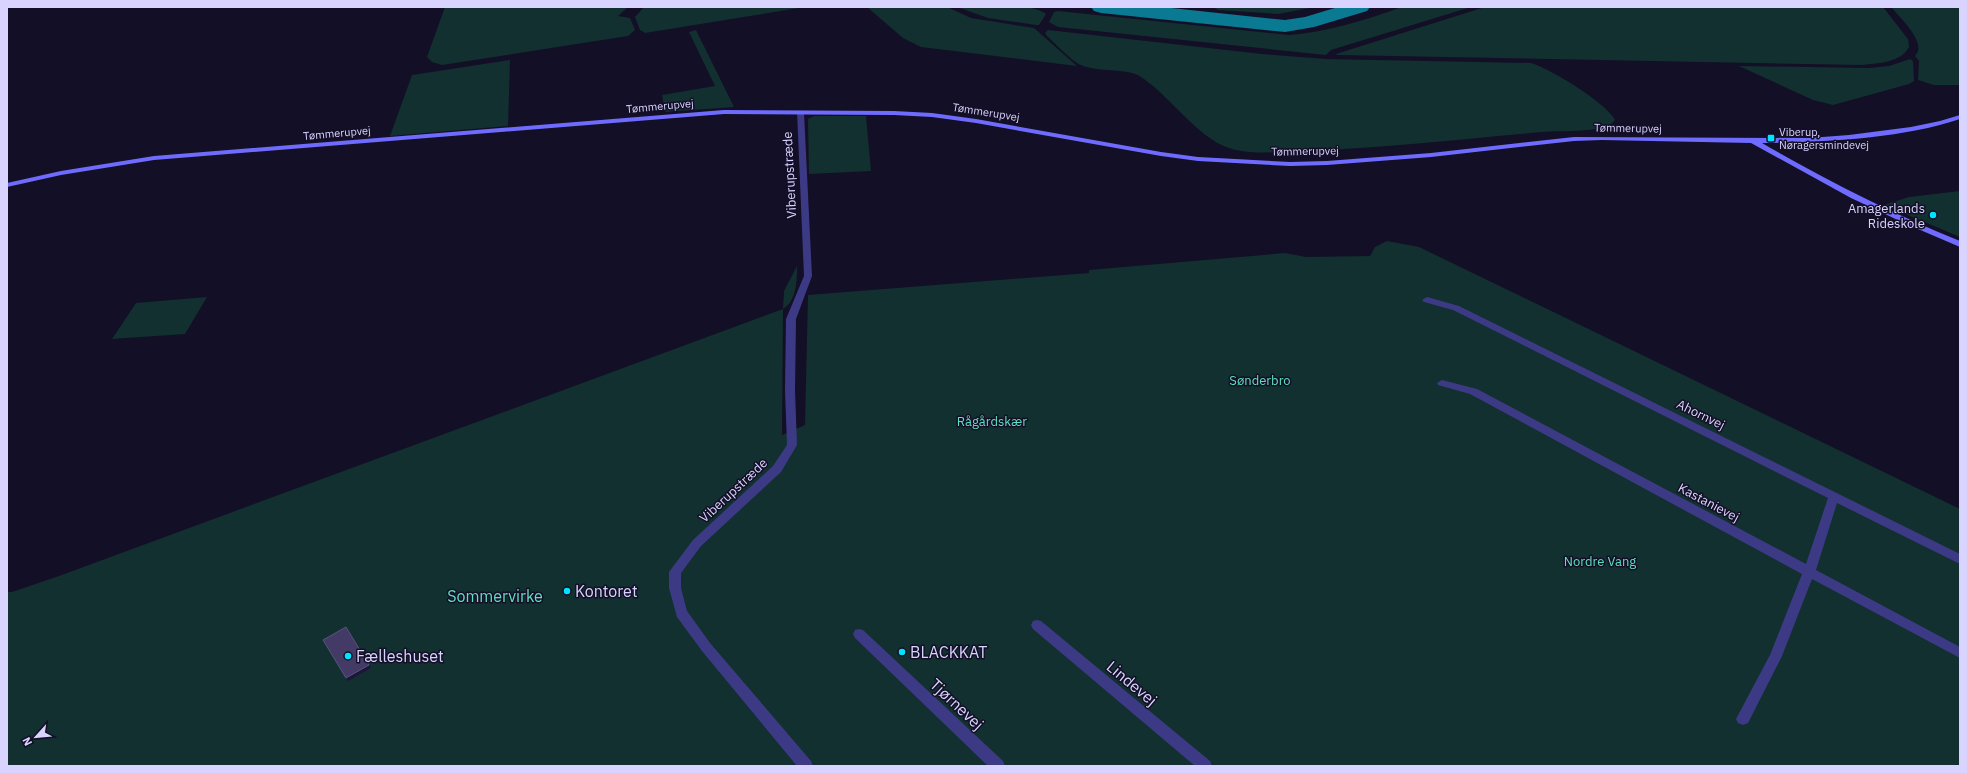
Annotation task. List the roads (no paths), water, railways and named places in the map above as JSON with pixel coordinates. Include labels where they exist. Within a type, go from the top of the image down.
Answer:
[{"type":"street","name":"Tømmerupvej","points":[[7,185],[66,172],[154,158],[574,125],[693,113],[800,112],[932,115],[976,121],[1161,154],[1198,159],[1269,163],[1327,163],[1431,155],[1574,138],[1753,141],[1849,137],[1911,129],[1942,123],[1960,117]]},
{"type":"street","name":"Viberupstræde","points":[[800,112],[808,276],[791,319],[790,390],[792,445],[777,469],[697,542],[675,572],[675,588],[681,613],[685,619],[706,647],[806,766]]},
{"type":"street","points":[[1753,141],[1881,209],[1960,244]]},
{"type":"street","name":"Ahornvej","points":[[1427,300],[1456,308],[1960,559]]},
{"type":"street","name":"Kastanievej","points":[[1442,383],[1473,391],[1960,653]]},
{"type":"street","points":[[1743,719],[1776,656],[1809,572],[1834,496]]},
{"type":"street","name":"Lindevej","points":[[1036,625],[1206,766]]},
{"type":"street","name":"Tjørnevej","points":[[859,634],[998,766]]},
{"type":"place","name":"Viberup, Nøragersmindevej","points":[[1771,138]]},
{"type":"place","name":"Amagerlands Rideskole","points":[[1933,215]]},
{"type":"place","name":"Kontoret","points":[[567,591]]},
{"type":"place","name":"BLACKKAT","points":[[902,652]]},
{"type":"place","name":"Fælleshuset","points":[[348,656]]},
{"type":"park label","name":"Sønderbro","points":[[1260,380]]},
{"type":"park label","name":"Rågårdskær","points":[[992,421]]},
{"type":"park label","name":"Nordre Vang","points":[[1600,561]]},
{"type":"park label","name":"Sommervirke","points":[[495,596]]}]
